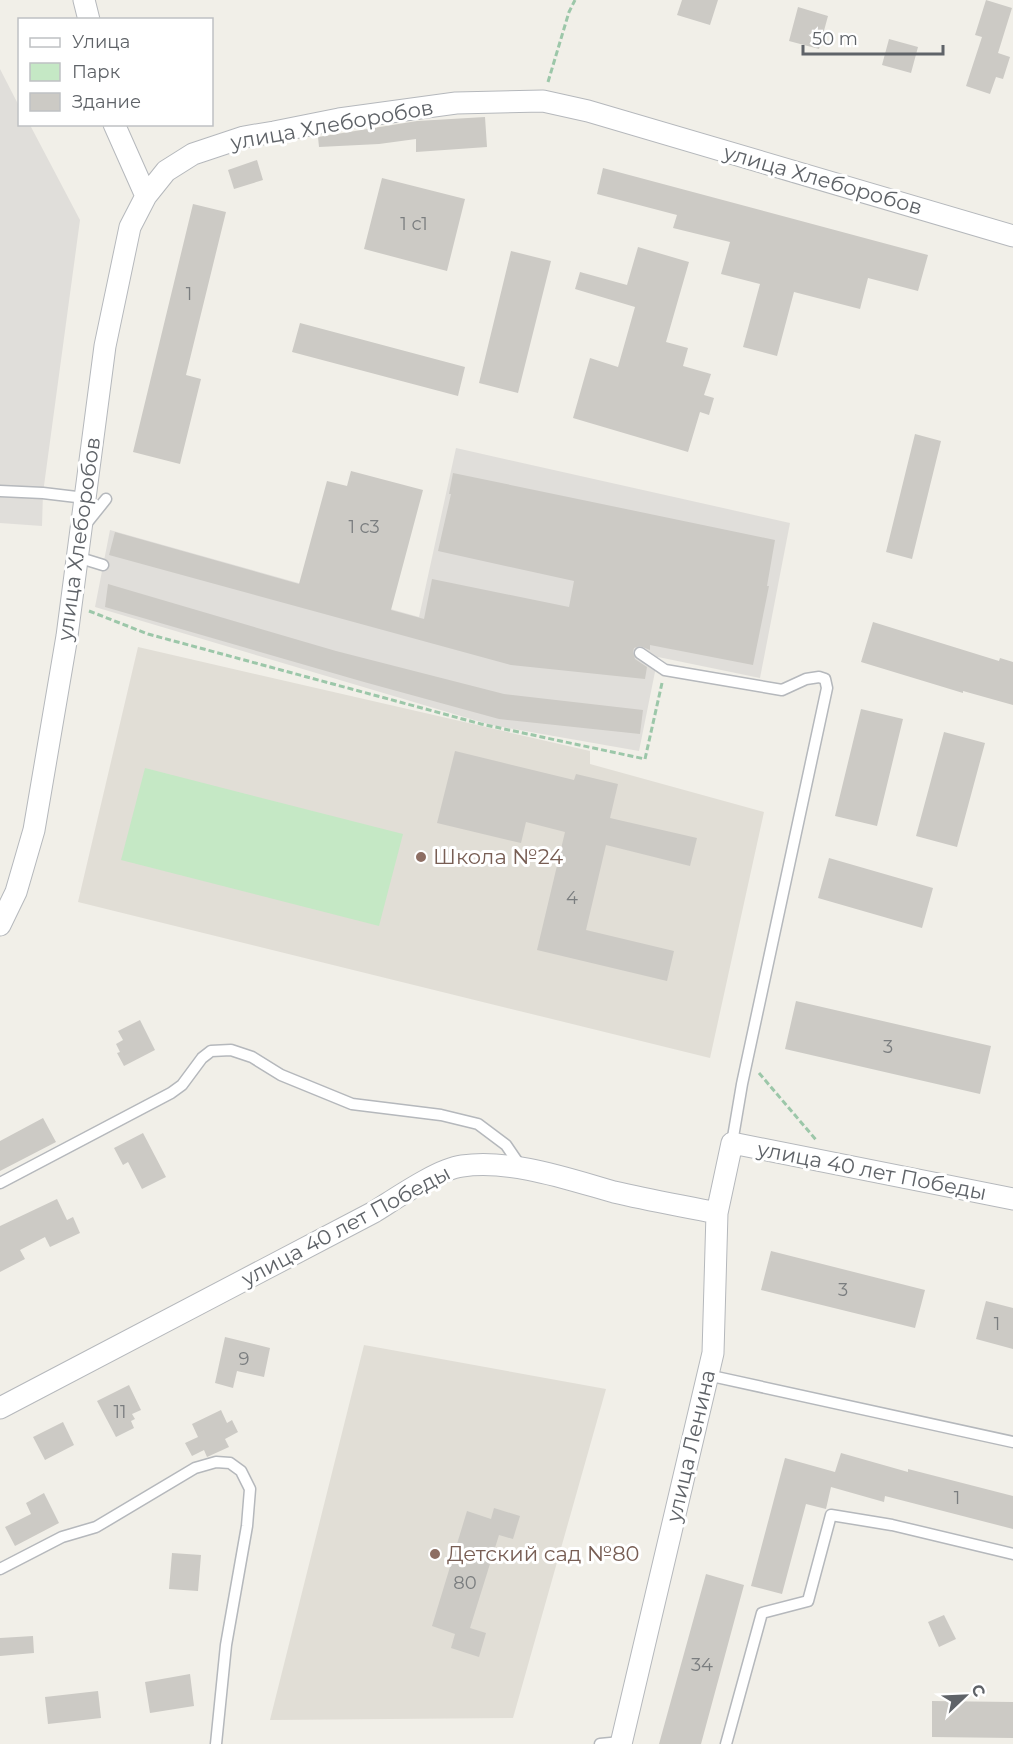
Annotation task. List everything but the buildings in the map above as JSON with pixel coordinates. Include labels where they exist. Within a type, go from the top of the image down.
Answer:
[{"type":"street","points":[[84,0],[88,18]]},
{"type":"street","name":"улица Хлеборобов","points":[[0,925],[16,892],[34,830],[71,604],[105,346],[130,227],[146,196],[166,171],[193,154],[244,137],[339,119],[456,103],[543,101],[588,111],[1013,236]]},
{"type":"street","points":[[115,126],[146,196]]},
{"type":"street","name":"улица 40 лет Победы","points":[[732,1143],[1013,1199]]},
{"type":"street","name":"улица Ленина","points":[[621,1743],[713,1353],[717,1213],[732,1143]]},
{"type":"street","name":"улица 40 лет Победы","points":[[0,1408],[374,1212],[423,1182],[460,1166],[494,1165],[523,1170],[717,1213]]},
{"type":"lane","points":[[0,491],[85,498]]},
{"type":"lane","points":[[80,531],[106,499]]},
{"type":"lane","points":[[77,557],[104,565]]},
{"type":"lane","points":[[640,653],[665,670],[782,690],[806,679],[819,677],[825,679],[826,688],[742,1084],[732,1143]]},
{"type":"lane","points":[[0,1183],[171,1093],[182,1086],[202,1058],[211,1051],[231,1050],[252,1057],[281,1075],[352,1104],[441,1115],[478,1124],[506,1145],[523,1170]]},
{"type":"lane","points":[[707,1375],[1013,1442]]},
{"type":"lane","points":[[0,1569],[62,1537],[96,1527],[195,1468],[216,1462],[230,1463],[241,1471],[250,1490],[247,1526],[226,1645],[216,1744]]},
{"type":"lane","points":[[726,1744],[762,1613],[808,1601],[831,1515],[892,1525],[1013,1554]]},
{"type":"lane","points":[[600,1744],[621,1743]]},
{"type":"path","points":[[543,101],[575,0]]},
{"type":"path","points":[[71,604],[148,634],[470,721],[645,759],[665,670]]},
{"type":"path","points":[[748,1060],[837,1164]]},
{"type":"shaded area","points":[[0,69],[18,104],[18,126],[31,126],[80,220],[43,493],[42,526],[0,523]]},
{"type":"shaded area","points":[[456,448],[790,523],[760,678],[658,657],[639,751],[491,725],[95,607],[110,530],[419,617]]},
{"type":"shaded area","name":"Школа №24","points":[[138,647],[590,751],[590,764],[764,812],[710,1058],[78,902]]},
{"type":"shaded area","name":"Детский сад №80","points":[[364,1345],[606,1389],[513,1718],[270,1720]]},
{"type":"green space","points":[[145,768],[403,834],[379,926],[121,860]]},
{"type":"place","name":"Школа №24","points":[[421,857]]},
{"type":"place","name":"Детский сад №80","points":[[435,1554]]}]
